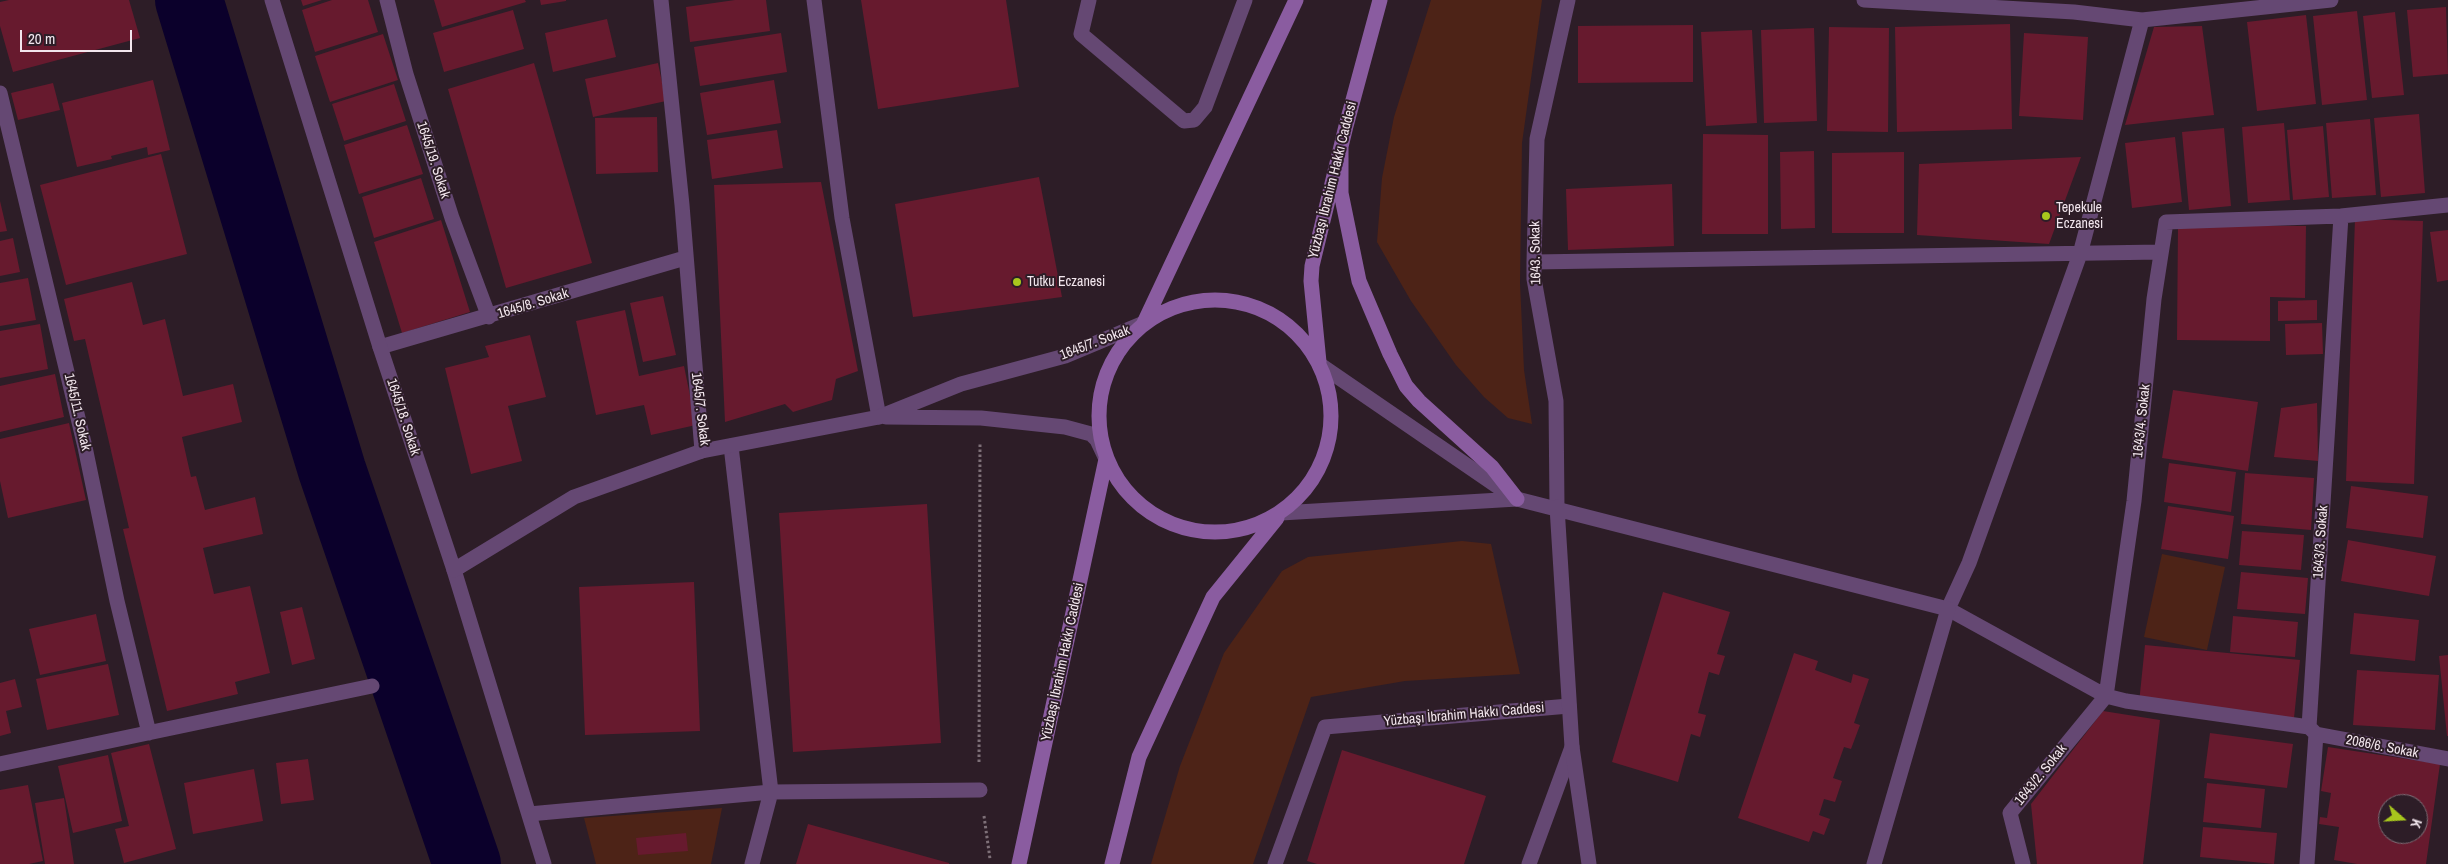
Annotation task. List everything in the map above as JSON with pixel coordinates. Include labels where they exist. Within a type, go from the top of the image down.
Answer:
[{"type":"main road","points":[[1144,324],[1296,0]]},
{"type":"main road","name":"Yüzbaşı İbrahim Hakkı Caddesi","points":[[1320,364],[1311,281],[1341,147],[1380,0]]},
{"type":"main road","points":[[1341,147],[1342,193],[1359,281],[1390,354],[1406,386],[1419,401],[1492,467],[1517,499]]},
{"type":"main road","points":[[1112,864],[1139,758],[1213,597],[1281,513],[1306,490],[1323,462],[1331,429],[1330,395],[1320,364],[1300,336],[1273,314],[1242,302],[1208,299],[1174,306],[1144,324],[1118,351],[1102,385],[1098,422],[1106,459],[1124,489],[1149,513],[1181,528],[1215,533],[1250,528],[1281,513]]},
{"type":"main road","name":"Yüzbaşı İbrahim Hakkı Caddesi","points":[[1019,864],[1106,459]]},
{"type":"street","name":"1645/18. Sokak","points":[[272,0],[380,347],[454,570],[544,864]]},
{"type":"street","name":"1645/19. Sokak","points":[[387,0],[406,74],[452,218],[489,317]]},
{"type":"street","name":"1645/7. Sokak","points":[[660,0],[682,205],[702,452],[879,417],[961,384],[1065,356],[1144,324]]},
{"type":"street","points":[[814,0],[842,218],[879,417],[981,418],[1065,428],[1092,434],[1106,459]]},
{"type":"street","points":[[1088,0],[1081,34],[1184,121],[1194,120],[1205,107],[1245,0]]},
{"type":"street","name":"1643. Sokak","points":[[1568,0],[1538,139],[1534,279],[1556,401],[1557,507],[1569,706],[1572,747],[1589,864]]},
{"type":"street","points":[[1864,0],[2075,6],[2142,20],[2332,0]]},
{"type":"street","points":[[1874,864],[1948,609],[1969,563],[2080,254],[2142,20]]},
{"type":"street","name":"1645/11. Sokak","points":[[0,93],[85,447],[117,601],[149,733]]},
{"type":"street","name":"1643/4. Sokak","points":[[2106,696],[2134,501],[2160,252],[2166,222],[2341,216],[2448,205]]},
{"type":"street","name":"1643/3. Sokak","points":[[2308,864],[2312,731],[2341,216]]},
{"type":"street","points":[[1534,262],[2160,252]]},
{"type":"street","name":"1645/8. Sokak","points":[[380,347],[489,317],[685,258]]},
{"type":"street","points":[[1320,364],[1517,499]]},
{"type":"street","points":[[731,446],[771,792],[752,864]]},
{"type":"street","points":[[454,570],[574,497],[702,452]]},
{"type":"street","points":[[1281,513],[1517,499],[1557,507],[1948,609],[2106,696],[2135,703],[2312,731]]},
{"type":"street","points":[[0,764],[372,686]]},
{"type":"street","name":"1643/2. Sokak","points":[[2022,864],[2010,813],[2106,696]]},
{"type":"street","name":"Yüzbaşı İbrahim Hakkı Caddesi","points":[[1275,864],[1325,727],[1569,706]]},
{"type":"street","name":"2086/6. Sokak","points":[[2312,731],[2448,759]]},
{"type":"street","points":[[1529,864],[1572,747]]},
{"type":"street","points":[[529,814],[771,792],[980,790]]},
{"type":"path","points":[[981,418],[980,790],[991,864]]},
{"type":"shaded area","points":[[1431,0],[1542,0],[1522,143],[1520,283],[1524,370],[1532,424],[1508,418],[1484,397],[1456,365],[1411,301],[1377,242],[1382,178],[1394,117]]},
{"type":"shaded area","points":[[1462,541],[1491,544],[1520,674],[1405,681],[1311,697],[1253,864],[1151,864],[1180,766],[1224,653],[1282,571],[1308,557]]},
{"type":"shaded area","points":[[2162,554],[2225,567],[2207,650],[2144,637]]},
{"type":"shaded area","points":[[722,808],[711,864],[596,864],[584,818]]},
{"type":"building","points":[[9,0],[129,0],[140,38],[13,72],[0,26],[0,2]]},
{"type":"building","points":[[301,0],[322,0],[303,6]]},
{"type":"building","points":[[332,0],[368,0],[378,32],[315,52],[302,10]]},
{"type":"building","points":[[434,0],[525,0],[526,2],[442,27]]},
{"type":"building","points":[[540,0],[566,0],[566,1],[541,5]]},
{"type":"building","points":[[735,0],[766,0],[770,31],[690,42],[686,7]]},
{"type":"building","points":[[861,0],[1006,0],[1019,87],[878,109]]},
{"type":"building","points":[[2446,7],[2448,74],[2413,77],[2407,10]]},
{"type":"building","points":[[513,10],[524,49],[444,72],[433,33]]},
{"type":"building","points":[[2357,11],[2367,100],[2322,105],[2313,16]]},
{"type":"building","points":[[2395,12],[2404,95],[2372,98],[2363,16]]},
{"type":"building","points":[[2306,15],[2316,104],[2257,111],[2247,22]]},
{"type":"building","points":[[607,19],[616,57],[553,72],[545,33]]},
{"type":"building","points":[[2010,24],[2012,129],[1897,132],[1895,27]]},
{"type":"building","points":[[1693,25],[1693,82],[1578,83],[1578,26]]},
{"type":"building","points":[[2202,26],[2214,115],[2125,125],[2154,27]]},
{"type":"building","points":[[1829,27],[1889,28],[1888,132],[1827,131]]},
{"type":"building","points":[[1814,28],[1817,121],[1764,123],[1761,30]]},
{"type":"building","points":[[1752,30],[1757,123],[1706,126],[1701,32]]},
{"type":"building","points":[[781,33],[787,72],[700,86],[694,47]]},
{"type":"building","points":[[2024,33],[2088,37],[2083,120],[2019,116]]},
{"type":"building","points":[[383,34],[398,80],[330,102],[315,56]]},
{"type":"building","points":[[534,63],[592,263],[506,288],[448,89]]},
{"type":"building","points":[[658,63],[666,101],[593,117],[585,79]]},
{"type":"building","points":[[153,80],[170,150],[148,155],[147,147],[111,156],[112,159],[77,167],[62,103]]},
{"type":"building","points":[[774,80],[781,123],[707,135],[700,93]]},
{"type":"building","points":[[53,83],[60,110],[18,120],[11,93]]},
{"type":"building","points":[[394,84],[406,121],[344,141],[332,104]]},
{"type":"building","points":[[2419,114],[2425,193],[2381,197],[2374,118]]},
{"type":"building","points":[[657,117],[658,172],[596,174],[595,118]]},
{"type":"building","points":[[2370,119],[2376,195],[2332,198],[2326,123]]},
{"type":"building","points":[[2284,123],[2290,200],[2248,203],[2242,127]]},
{"type":"building","points":[[407,125],[423,174],[359,194],[344,145]]},
{"type":"building","points":[[2323,126],[2329,197],[2293,200],[2287,130]]},
{"type":"building","points":[[2224,128],[2231,206],[2189,210],[2182,132]]},
{"type":"building","points":[[777,130],[783,168],[712,179],[707,140]]},
{"type":"building","points":[[1703,134],[1768,135],[1768,234],[1702,234]]},
{"type":"building","points":[[2175,137],[2182,202],[2132,208],[2125,143]]},
{"type":"building","points":[[1814,151],[1815,228],[1781,229],[1780,152]]},
{"type":"building","points":[[1904,152],[1904,233],[1832,233],[1832,153]]},
{"type":"building","points":[[161,154],[187,254],[66,285],[40,185]]},
{"type":"building","points":[[2081,157],[2049,244],[1917,235],[1919,164]]},
{"type":"building","points":[[1039,177],[1062,297],[913,317],[895,204]]},
{"type":"building","points":[[421,178],[434,219],[374,238],[362,197]]},
{"type":"building","points":[[821,182],[858,371],[836,379],[832,400],[793,412],[785,404],[725,422],[714,185]]},
{"type":"building","points":[[1672,184],[1674,246],[1568,250],[1566,189]]},
{"type":"building","points":[[0,201],[7,231],[0,232]]},
{"type":"building","points":[[2355,219],[2423,221],[2414,484],[2346,481]]},
{"type":"building","points":[[441,220],[470,312],[402,333],[374,242]]},
{"type":"building","points":[[2178,225],[2306,226],[2305,298],[2270,297],[2270,341],[2177,340]]},
{"type":"building","points":[[2448,230],[2448,280],[2437,282],[2430,232]]},
{"type":"building","points":[[13,238],[20,272],[0,276],[0,241]]},
{"type":"building","points":[[28,278],[36,320],[0,326],[0,283]]},
{"type":"building","points":[[132,282],[143,325],[165,319],[183,396],[233,384],[242,422],[182,437],[191,477],[196,476],[205,510],[255,497],[263,534],[203,548],[214,594],[250,586],[270,673],[235,682],[238,694],[167,711],[123,529],[129,528],[85,339],[74,341],[64,299]]},
{"type":"building","points":[[663,296],[676,355],[643,362],[630,303]]},
{"type":"building","points":[[2317,300],[2317,320],[2278,321],[2278,301]]},
{"type":"building","points":[[625,310],[639,376],[684,366],[696,425],[651,435],[644,405],[596,415],[576,321]]},
{"type":"building","points":[[2322,323],[2323,354],[2286,355],[2285,324]]},
{"type":"building","points":[[40,324],[48,369],[0,378],[0,331]]},
{"type":"building","points":[[530,335],[546,397],[508,406],[522,461],[471,474],[445,368],[489,357],[485,346]]},
{"type":"building","points":[[55,374],[64,417],[0,432],[0,386]]},
{"type":"building","points":[[2173,390],[2258,402],[2248,471],[2162,458]]},
{"type":"building","points":[[2317,403],[2318,461],[2274,457],[2281,408]]},
{"type":"building","points":[[69,423],[86,500],[8,518],[0,481],[0,439]]},
{"type":"building","points":[[2169,463],[2236,472],[2231,512],[2164,502]]},
{"type":"building","points":[[2245,473],[2314,478],[2311,530],[2241,524]]},
{"type":"building","points":[[2351,486],[2428,496],[2423,538],[2346,528]]},
{"type":"building","points":[[927,504],[941,743],[793,752],[779,513]]},
{"type":"building","points":[[2168,506],[2234,516],[2228,559],[2161,549]]},
{"type":"building","points":[[2242,531],[2304,535],[2301,570],[2239,565]]},
{"type":"building","points":[[2348,540],[2436,556],[2429,596],[2341,581]]},
{"type":"building","points":[[2241,572],[2308,578],[2305,614],[2237,609]]},
{"type":"building","points":[[694,582],[700,731],[585,735],[579,587]]},
{"type":"building","points":[[1663,592],[1730,612],[1717,654],[1725,656],[1719,675],[1709,672],[1698,713],[1706,715],[1700,737],[1691,734],[1678,782],[1612,762]]},
{"type":"building","points":[[302,607],[315,659],[292,665],[280,612]]},
{"type":"building","points":[[2354,613],[2419,620],[2415,661],[2350,654]]},
{"type":"building","points":[[96,614],[106,661],[40,675],[29,629]]},
{"type":"building","points":[[2233,616],[2298,622],[2295,657],[2230,652]]},
{"type":"building","points":[[2145,645],[2300,660],[2294,718],[2139,703]]},
{"type":"building","points":[[1794,653],[1818,661],[1815,670],[1851,683],[1853,674],[1869,679],[1854,723],[1860,725],[1851,749],[1844,747],[1833,778],[1842,781],[1835,802],[1824,799],[1819,815],[1830,819],[1824,835],[1813,831],[1809,842],[1738,818]]},
{"type":"building","points":[[2448,655],[2448,736],[2447,736],[2439,656]]},
{"type":"building","points":[[108,664],[119,715],[47,730],[36,679]]},
{"type":"building","points":[[2357,670],[2439,675],[2435,730],[2353,725]]},
{"type":"building","points":[[15,679],[22,707],[6,711],[11,733],[0,736],[0,683]]},
{"type":"building","points":[[2103,711],[2160,720],[2143,864],[2037,864],[2031,804]]},
{"type":"building","points":[[2210,733],[2293,744],[2287,788],[2204,778]]},
{"type":"building","points":[[149,744],[176,849],[124,863],[115,829],[129,826],[111,753]]},
{"type":"building","points":[[2328,747],[2440,764],[2426,864],[2357,864],[2334,860],[2339,827],[2319,824],[2320,817],[2327,818],[2331,793],[2321,791]]},
{"type":"building","points":[[1342,750],[1486,796],[1464,864],[1317,864],[1307,861]]},
{"type":"building","points":[[108,755],[122,821],[73,833],[58,766]]},
{"type":"building","points":[[308,759],[314,800],[281,804],[276,763]]},
{"type":"building","points":[[254,769],[263,821],[193,834],[184,783]]},
{"type":"building","points":[[2207,783],[2265,789],[2261,828],[2203,822]]},
{"type":"building","points":[[28,785],[43,861],[29,864],[0,864],[0,790]]},
{"type":"building","points":[[64,798],[74,864],[45,864],[35,803]]},
{"type":"building","points":[[808,824],[949,863],[949,864],[796,864]]},
{"type":"building","points":[[2203,827],[2277,833],[2274,864],[2200,857]]},
{"type":"building","points":[[686,833],[688,851],[638,855],[636,838]]},
{"type":"waterway","points":[[189,0],[332,470],[467,864]]},
{"type":"place","name":"Tepekule Eczanesi","points":[[2046,216]]},
{"type":"place","name":"Tutku Eczanesi","points":[[1017,282]]}]
